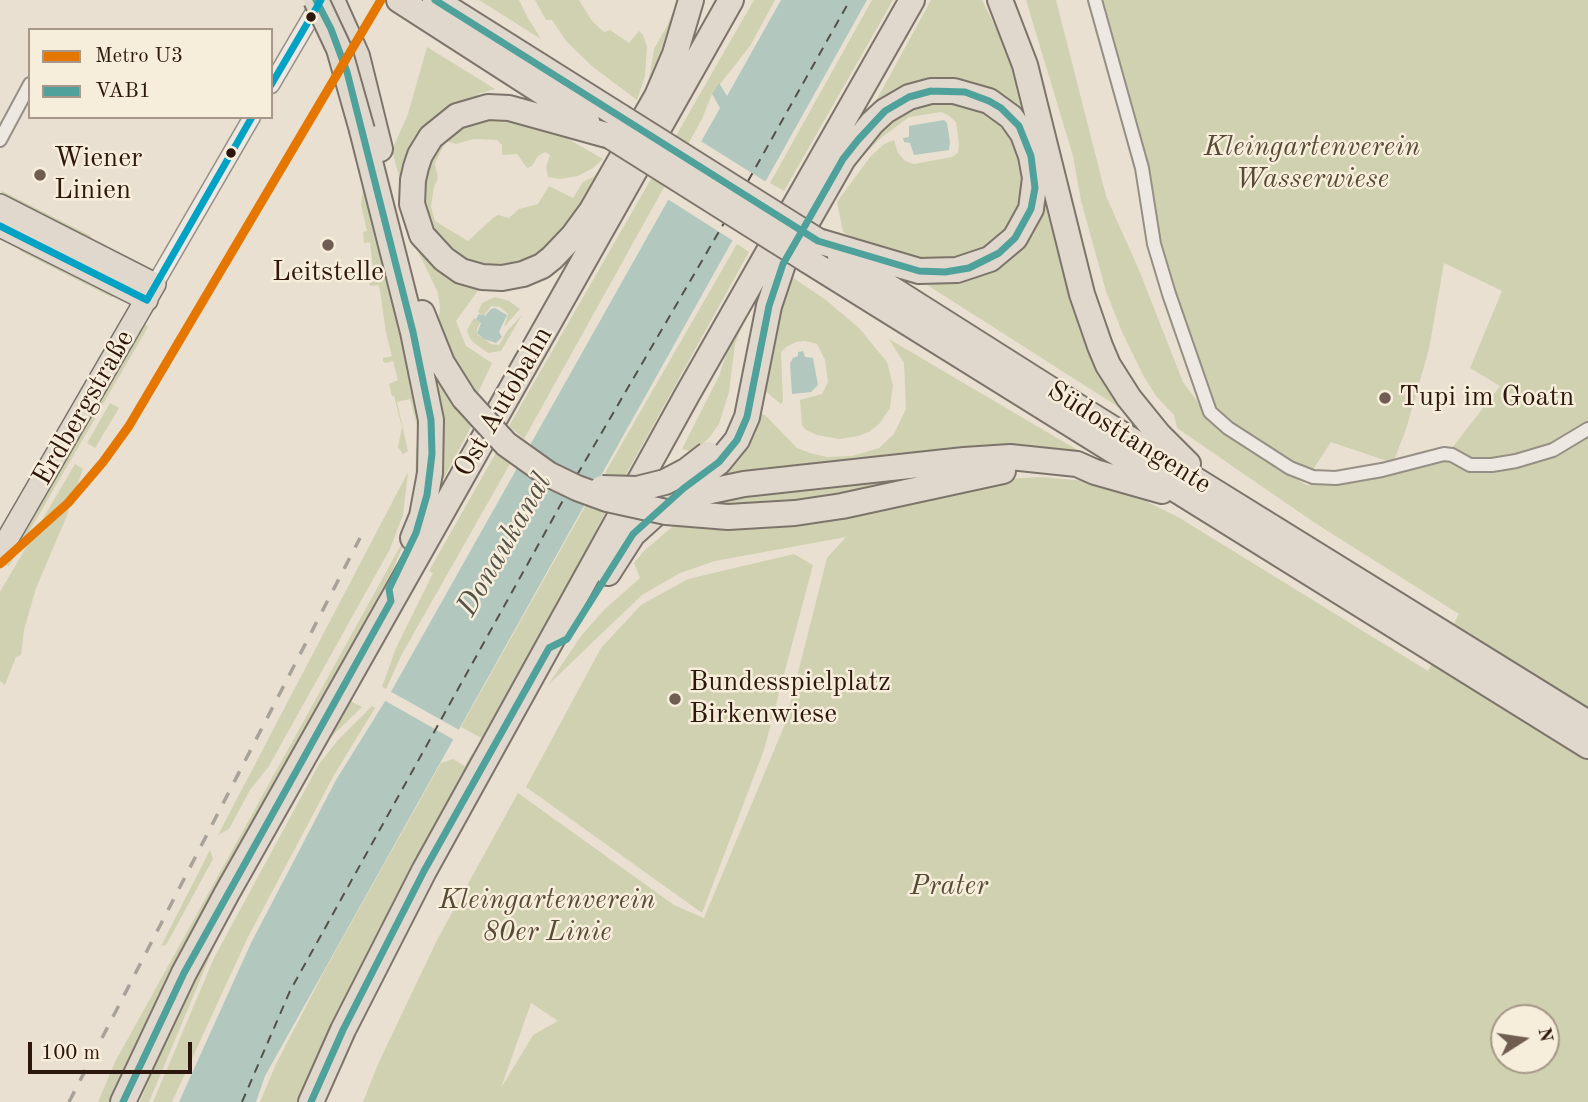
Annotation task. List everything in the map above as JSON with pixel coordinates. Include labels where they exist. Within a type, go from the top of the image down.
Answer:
[{"type":"highway","points":[[318,0],[339,48],[362,130],[427,394],[432,436],[430,473],[422,516],[389,589],[391,601]]},
{"type":"highway","points":[[332,0],[357,56],[426,325],[442,363],[464,398],[491,431],[548,474],[577,488],[641,508],[700,516],[796,513],[842,506],[1006,471],[1051,469],[1095,472],[1207,498]]},
{"type":"highway","points":[[399,0],[458,26],[616,127]]},
{"type":"highway","points":[[435,0],[458,26]]},
{"type":"highway","points":[[616,127],[509,108],[477,109],[457,116],[432,137],[420,155],[416,167],[412,204],[422,235],[444,259],[461,271],[482,277],[502,278],[523,274],[542,266],[552,258],[592,210],[657,96],[675,54],[691,0]]},
{"type":"highway","points":[[391,601],[395,588],[556,287],[672,83],[705,0]]},
{"type":"highway","name":"Ost Autobahn","points":[[123,1102],[184,973],[227,893],[732,0]]},
{"type":"highway","points":[[312,1102],[349,1018],[424,871],[687,395],[912,0]]},
{"type":"highway","points":[[577,488],[637,489],[676,477],[708,454],[725,433],[738,396],[748,329],[768,279],[924,0]]},
{"type":"highway","points":[[1000,0],[1020,48],[1083,294],[1108,365],[1129,398],[1207,498]]},
{"type":"highway","points":[[1016,0],[1038,68],[1105,326],[1136,387],[1207,498]]},
{"type":"highway","points":[[549,648],[567,639],[625,544],[660,509],[719,462],[737,440],[747,417],[768,306],[783,264],[843,159],[872,123],[885,111],[909,97],[931,91],[954,90],[989,101],[1011,117],[1023,134],[1035,178],[1031,209],[1015,238],[990,258],[957,270],[919,271],[812,251]]},
{"type":"highway","name":"Südosttangente","points":[[616,127],[812,251],[1094,417],[1207,498],[1437,639]]},
{"type":"highway","points":[[660,509],[723,487],[964,460],[1031,458],[1077,464],[1095,472]]},
{"type":"highway","points":[[1437,639],[1588,723]]},
{"type":"highway","points":[[1437,639],[1588,746]]},
{"type":"main road","points":[[0,205],[151,292]]},
{"type":"main road","points":[[0,226],[151,292]]},
{"type":"main road","name":"Erdbergstraße","points":[[0,552],[151,292]]},
{"type":"street","points":[[273,81],[318,0]]},
{"type":"street","points":[[1095,0],[1142,168],[1154,244],[1187,351],[1210,412],[1228,428],[1300,472],[1313,477],[1336,478],[1382,470],[1444,454],[1452,455],[1469,465],[1516,461],[1553,450],[1588,429]]},
{"type":"street","points":[[0,140],[28,89]]},
{"type":"street","name":"Erdbergstraße","points":[[151,292],[251,119]]},
{"type":"green space","points":[[479,0],[519,0],[541,39]]},
{"type":"green space","points":[[535,0],[579,0],[592,21],[604,32],[610,30],[629,43],[639,31],[647,47],[645,76],[637,100],[593,67],[567,42],[552,20],[546,20]]},
{"type":"green space","points":[[678,0],[682,0],[669,45],[640,108],[654,49]]},
{"type":"green space","points":[[754,0],[775,0],[750,46],[712,94],[702,119],[524,439],[509,426]]},
{"type":"green space","points":[[872,0],[893,0],[784,191],[770,183]]},
{"type":"green space","points":[[931,0],[982,0],[1005,46],[1018,78],[1124,405],[1120,408],[910,274],[1008,254],[1036,156],[968,88],[864,123]]},
{"type":"green space","name":"Prater","points":[[1026,0],[1056,0],[1106,196],[1139,270],[1183,382],[1203,409],[1229,435],[1306,485],[1357,482],[1442,461],[1500,386],[1470,368],[1502,291],[1444,263],[1429,349],[1406,429],[1393,463],[1331,442],[1312,471],[1288,462],[1216,414],[1190,347],[1160,242],[1148,169],[1099,0],[1588,0],[1588,1102],[363,1102],[378,1064],[437,940],[518,793],[674,905],[704,918],[785,724],[827,558],[846,537],[715,561],[680,573],[642,595],[548,685],[581,636],[605,609],[640,578],[634,563],[679,521],[1006,479],[1041,477],[1086,481],[1129,493],[1178,517],[1428,671],[1459,614],[1315,523],[1177,428],[1174,415],[1156,396],[1122,332],[1106,291],[1081,201],[1073,156]],"holes":[[[531,1003],[558,1021],[533,1035],[501,1088]]]},
{"type":"green space","points":[[427,47],[495,89],[478,94],[475,101],[437,114],[415,136],[406,154],[401,184],[392,150],[408,114]]},
{"type":"green space","points":[[936,100],[975,105],[1008,128],[1024,162],[1023,203],[1001,238],[969,257],[927,261],[859,241],[843,232],[837,202],[870,157],[884,144],[894,140],[898,153],[905,161],[914,164],[952,157],[958,153],[956,122],[948,115],[941,112],[909,117],[881,138],[834,184],[844,169],[898,113]]},
{"type":"green space","points":[[509,118],[563,136],[603,159],[578,176],[560,179],[548,177],[546,167],[550,155],[545,152],[527,168],[517,154],[502,155],[502,145],[497,140],[474,139],[456,144],[446,141],[435,163],[438,179],[434,186],[431,207],[435,221],[468,241],[494,217],[498,215],[509,218],[519,209],[538,204],[549,186],[573,198],[583,182],[593,177],[611,158],[564,234],[530,263],[495,269],[456,257],[435,235],[422,198],[427,167],[438,147],[459,128],[480,119]]},
{"type":"green space","points":[[363,188],[410,362],[420,421],[417,426],[410,399],[397,402],[408,451],[403,454],[398,447],[402,427],[389,384],[398,380],[393,361],[383,361],[383,358],[392,356],[380,290],[378,285],[370,286],[369,283],[376,280],[370,242],[364,243],[363,232],[367,231],[361,205]]},
{"type":"green space","points":[[2,191],[91,236],[90,238],[1,193]]},
{"type":"green space","points":[[409,219],[484,282],[456,321],[466,346],[492,363],[478,393],[456,361],[438,322],[438,293],[416,247]]},
{"type":"green space","points":[[737,244],[749,252],[624,478],[614,478],[605,473]]},
{"type":"green space","points":[[21,248],[116,297],[111,297],[20,251]]},
{"type":"green space","points":[[786,273],[826,300],[860,329],[887,362],[893,385],[890,408],[879,424],[869,432],[839,439],[817,435],[802,425],[800,400],[822,394],[828,382],[825,360],[817,344],[796,342],[781,352],[781,404],[764,390]]},
{"type":"green space","points":[[754,295],[735,344],[729,392],[719,424],[694,452],[682,449],[719,376],[728,349],[725,345]]},
{"type":"green space","points":[[495,297],[509,301],[520,309],[504,327],[508,314],[500,307],[491,306],[484,316],[478,312],[482,303]]},
{"type":"green space","points":[[522,315],[501,351],[488,353],[473,342],[467,330],[474,318],[481,321],[477,334],[491,344],[499,345],[507,331]]},
{"type":"green space","points":[[145,324],[148,327],[99,411],[95,408]]},
{"type":"green space","points":[[889,339],[1091,458],[714,481],[759,413],[765,415],[797,448],[810,453],[827,457],[852,456],[879,448],[894,434],[906,409],[904,363]]},
{"type":"green space","points":[[425,349],[473,423],[436,493]]},
{"type":"green space","points":[[110,403],[119,408],[95,448],[87,443]]},
{"type":"green space","points":[[93,413],[97,415],[9,566],[5,565]]},
{"type":"green space","points":[[422,440],[422,464],[410,528],[393,569],[176,964],[110,1102],[98,1102],[115,1062],[401,545],[408,526],[415,488],[416,448]]},
{"type":"green space","points":[[498,449],[515,455],[402,654],[386,689],[382,687],[396,648],[433,573],[429,571]]},
{"type":"green space","points":[[1001,462],[790,504],[701,506],[700,499]]},
{"type":"green space","points":[[75,464],[83,469],[66,518],[36,588],[24,630],[21,655],[16,657],[5,685],[0,681],[0,592]]},
{"type":"green space","points":[[408,472],[403,515],[390,549],[269,766],[250,790],[229,829],[218,835]]},
{"type":"green space","points":[[587,503],[607,509],[487,741],[461,727]]},
{"type":"green space","name":"Bundesspielplatz Birkenwiese","points":[[794,554],[813,565],[764,750],[702,913],[526,787],[601,648],[641,605],[688,579]]},
{"type":"green space","points":[[345,698],[362,707],[328,740],[321,740]]},
{"type":"green space","points":[[372,706],[375,708],[334,775],[247,939],[172,1102],[153,1102],[214,958],[319,764],[338,740]]},
{"type":"green space","points":[[475,752],[479,755],[302,1102],[260,1102],[276,1064],[326,968],[441,763],[453,759],[465,766]]},
{"type":"green space","points":[[210,850],[213,859],[166,945],[161,946]]},
{"type":"green space","points":[[226,907],[213,949],[149,1102],[140,1102],[194,967]]},
{"type":"water","name":"Donaukanal","points":[[781,0],[867,0],[265,1076],[256,1102],[179,1102],[251,943],[336,780],[392,690],[720,108],[712,94],[719,83],[727,96]]},
{"type":"water","points":[[944,120],[947,123],[949,150],[914,155],[910,143],[904,142],[903,138],[909,137],[909,126]]},
{"type":"water","points":[[495,308],[507,315],[499,332],[502,337],[496,343],[477,333],[481,323],[476,319],[479,314],[485,316]]},
{"type":"water","points":[[803,351],[805,357],[813,358],[818,385],[811,392],[792,394],[790,363],[798,356],[798,352]]},
{"type":"pier","points":[[699,140],[768,183],[735,242],[666,198]]},
{"type":"pier","points":[[388,690],[461,731],[456,741],[382,699]]},
{"type":"ferry route","points":[[748,181],[850,0]]},
{"type":"ferry route","points":[[577,475],[724,223]]},
{"type":"ferry route","points":[[242,1102],[290,991],[566,495]]},
{"type":"railway","points":[[69,1102],[360,538]]},
{"type":"metro line","name":"U3","points":[[0,564],[68,503],[129,426],[381,0]]},
{"type":"transit line","name":"VAB1","points":[[123,1102],[184,973],[391,601],[389,589],[416,533],[427,495],[432,454],[431,420],[413,332],[347,72],[331,29],[316,0]]},
{"type":"transit line","points":[[273,82],[321,0]]},
{"type":"transit line","name":"VAB1","points":[[435,0],[802,231]]},
{"type":"transit line","name":"VAB1","points":[[931,91],[965,92],[989,101],[1001,108],[1019,126],[1031,156],[1035,188],[1031,209],[1015,238],[999,253],[969,268],[945,272],[919,271],[818,241],[802,231],[843,159],[858,140],[885,111],[909,97],[931,91]]},
{"type":"transit line","points":[[0,226],[147,300],[251,119]]},
{"type":"transit line","name":"VAB1","points":[[311,1102],[343,1030],[424,871],[549,648],[567,639],[633,534],[684,488],[719,462],[737,440],[747,417],[769,306],[783,264],[802,231]]},
{"type":"place","name":"Wiener Linien","points":[[40,175]]},
{"type":"place","name":"Leitstelle","points":[[328,245]]},
{"type":"place","name":"Tupi im Goatn","points":[[1385,398]]},
{"type":"place","name":"Bundesspielplatz Birkenwiese","points":[[675,699]]},
{"type":"park label","name":"Kleingartenverein Wasserwiese","points":[[1312,164]]},
{"type":"park label","name":"Kleingartenverein 80er Linie","points":[[547,917]]}]
